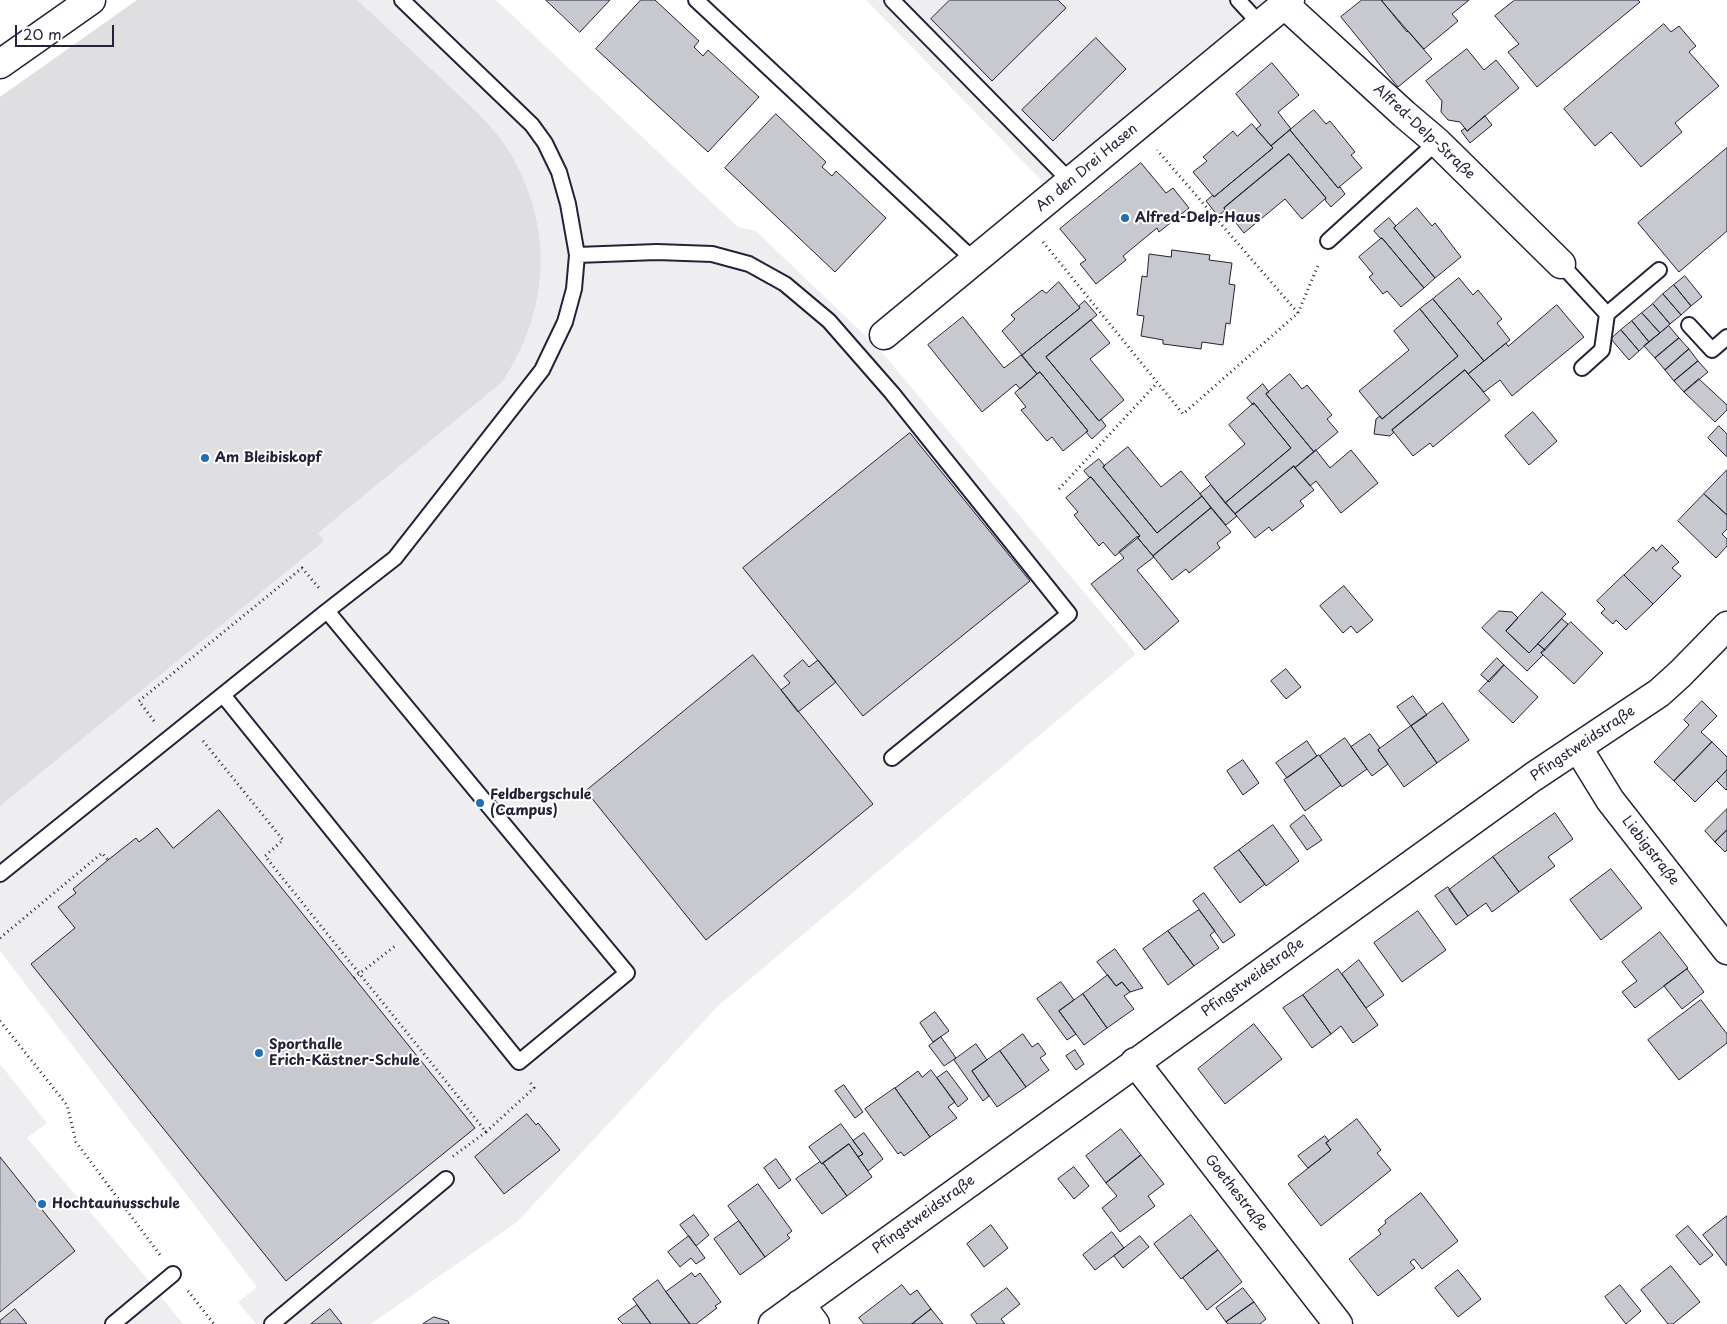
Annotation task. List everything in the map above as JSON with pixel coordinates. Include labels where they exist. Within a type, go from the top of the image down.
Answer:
[{"type":"street","points":[[0,64],[91,0]]},
{"type":"street","name":"An den Drei Hasen","points":[[884,335],[1287,2]]},
{"type":"street","name":"Alfred-Delp-Straße","points":[[1287,2],[1404,114],[1437,142],[1561,264]]},
{"type":"street","name":"Pfingstweidstraße","points":[[773,1324],[808,1314],[1135,1062],[1525,783],[1659,692],[1680,674],[1727,626]]},
{"type":"street","name":"Liebigstraße","points":[[1578,748],[1610,800],[1727,950]]},
{"type":"street","name":"Goethestraße","points":[[1135,1062],[1338,1324]]},
{"type":"lane","points":[[0,874],[330,608],[395,558],[542,370],[565,322],[574,289],[577,256],[568,204],[558,172],[545,143],[532,125],[402,0]]},
{"type":"lane","points":[[696,0],[975,261]]},
{"type":"lane","points":[[892,0],[1071,182]]},
{"type":"lane","points":[[1238,0],[1261,25]]},
{"type":"lane","points":[[1328,241],[1437,142]]},
{"type":"lane","points":[[577,256],[657,252],[712,254],[748,264],[786,284],[829,321],[892,392],[1069,614],[892,758]]},
{"type":"lane","points":[[1561,264],[1607,314]]},
{"type":"lane","points":[[1582,368],[1602,350],[1607,314],[1659,270]]},
{"type":"lane","points":[[1689,324],[1712,350],[1727,337]]},
{"type":"lane","points":[[223,695],[519,1062],[627,973],[330,608]]},
{"type":"lane","points":[[272,1324],[446,1179]]},
{"type":"lane","points":[[113,1324],[173,1274]]},
{"type":"path","points":[[1137,127],[1298,313]]},
{"type":"path","points":[[1026,219],[1183,414],[1298,313],[1328,241]]},
{"type":"path","points":[[1059,489],[1158,382]]},
{"type":"path","points":[[169,739],[139,702],[294,574],[302,568],[330,608]]},
{"type":"path","points":[[189,723],[283,840],[265,856],[486,1132]]},
{"type":"path","points":[[0,938],[102,853],[108,860]]},
{"type":"path","points":[[354,978],[414,931]]},
{"type":"path","points":[[0,1021],[67,1105],[76,1142],[173,1274],[214,1324]]},
{"type":"path","points":[[446,1179],[450,1158],[486,1132],[534,1088],[519,1062]]},
{"type":"shaded area","name":"Feldbergschule (Campus)","points":[[137,0],[496,0],[738,227],[756,231],[880,350],[1136,654],[718,1006],[517,1222],[371,1324],[256,1324],[238,1302],[257,1287],[0,951],[0,97]]},
{"type":"shaded area","name":"Am Bleibiskopf","points":[[137,0],[357,0],[480,116],[504,143],[524,181],[534,210],[539,239],[540,269],[537,298],[530,326],[518,355],[502,382],[318,533],[324,541],[0,806],[0,97]]},
{"type":"shaded area","points":[[866,0],[1266,0],[1044,183]]},
{"type":"shaded area","name":"Hochtaunusschule","points":[[0,1064],[47,1123],[27,1138],[139,1269],[183,1324],[0,1324]]},
{"type":"building","points":[[546,0],[610,0],[580,32]]},
{"type":"building","points":[[641,0],[655,0],[699,41],[694,47],[703,56],[708,50],[759,97],[708,152],[596,49]]},
{"type":"building","points":[[950,0],[1058,0],[1066,8],[992,81],[931,19]]},
{"type":"building","points":[[1362,0],[1381,0],[1432,59],[1398,87],[1341,17]]},
{"type":"building","points":[[1469,0],[1452,14],[1458,21],[1424,49],[1407,32],[1382,1]]},
{"type":"building","points":[[1515,0],[1638,0],[1640,2],[1537,87],[1508,52],[1519,44],[1495,16]]},
{"type":"building","points":[[1664,24],[1671,32],[1679,26],[1696,46],[1689,52],[1719,86],[1675,123],[1682,132],[1641,167],[1611,132],[1595,146],[1564,109]]},
{"type":"building","points":[[1096,38],[1126,69],[1053,141],[1022,110]]},
{"type":"building","points":[[1467,49],[1484,70],[1496,60],[1519,88],[1467,131],[1460,122],[1448,120],[1441,112],[1442,101],[1426,81]]},
{"type":"building","points":[[1272,63],[1299,95],[1278,112],[1291,129],[1271,146],[1256,129],[1261,125],[1236,94]]},
{"type":"building","points":[[1314,110],[1326,124],[1330,121],[1355,152],[1351,155],[1362,168],[1338,188],[1290,130]]},
{"type":"building","points":[[776,114],[826,162],[822,167],[832,176],[836,171],[886,218],[835,272],[725,168]]},
{"type":"building","points":[[1485,116],[1492,125],[1470,143],[1461,131],[1465,128],[1467,131]]},
{"type":"building","points":[[1252,124],[1273,148],[1214,197],[1193,172],[1207,161],[1203,157],[1233,131],[1237,136]]},
{"type":"building","points":[[1290,130],[1345,194],[1331,207],[1325,200],[1326,198],[1289,154],[1224,208],[1225,210],[1218,216],[1206,201],[1213,195],[1214,197],[1273,148],[1271,146]]},
{"type":"building","points":[[1727,148],[1727,231],[1679,272],[1638,223]]},
{"type":"building","points":[[1289,154],[1326,198],[1302,219],[1285,199],[1244,233],[1224,208]]},
{"type":"building","name":"Alfred-Delp-Haus","points":[[1141,163],[1166,193],[1173,188],[1189,208],[1159,232],[1157,228],[1123,256],[1126,260],[1096,284],[1080,264],[1086,260],[1060,229]]},
{"type":"building","points":[[1417,208],[1432,226],[1435,223],[1461,257],[1435,278],[1394,228]]},
{"type":"building","points":[[1389,218],[1396,226],[1394,228],[1435,278],[1424,288],[1374,231]]},
{"type":"building","points":[[1382,238],[1424,288],[1401,307],[1387,291],[1383,294],[1369,277],[1373,274],[1359,257]]},
{"type":"building","points":[[1172,250],[1210,255],[1209,260],[1232,263],[1229,284],[1235,285],[1230,324],[1226,323],[1223,345],[1202,342],[1201,349],[1163,344],[1163,340],[1141,336],[1144,316],[1137,315],[1142,276],[1147,277],[1149,254],[1171,257]]},
{"type":"building","points":[[1685,276],[1702,297],[1691,306],[1674,285]]},
{"type":"building","points":[[1459,278],[1473,295],[1478,290],[1502,319],[1497,323],[1510,340],[1484,361],[1433,299]]},
{"type":"building","points":[[1059,282],[1080,308],[1022,355],[1002,331],[1015,319],[1011,315],[1042,290],[1046,293]]},
{"type":"building","points":[[1674,285],[1691,306],[1681,315],[1663,294]]},
{"type":"building","points":[[1663,294],[1681,315],[1670,324],[1653,304]]},
{"type":"building","points":[[1433,299],[1484,361],[1468,374],[1465,370],[1392,430],[1394,432],[1390,436],[1374,434],[1376,419],[1380,416],[1382,419],[1458,356],[1420,309]]},
{"type":"building","points":[[1085,301],[1097,315],[1046,357],[1099,421],[1101,419],[1106,426],[1092,439],[1086,432],[1088,431],[1040,372],[1037,374],[1022,355],[1080,308],[1079,306]]},
{"type":"building","points":[[1653,304],[1670,324],[1660,333],[1642,313]]},
{"type":"building","points":[[1557,305],[1584,337],[1512,396],[1500,380],[1484,392],[1468,374],[1506,343],[1508,346]]},
{"type":"building","points":[[1420,309],[1458,356],[1382,419],[1359,391],[1409,350],[1394,331]]},
{"type":"building","points":[[1642,313],[1660,333],[1649,342],[1632,321]]},
{"type":"building","points":[[963,317],[1004,368],[1021,355],[1037,374],[1020,389],[1016,384],[982,412],[928,345]]},
{"type":"building","points":[[1091,320],[1110,343],[1090,359],[1124,400],[1099,421],[1046,357]]},
{"type":"building","points":[[1632,321],[1649,342],[1639,351],[1621,330]]},
{"type":"building","points":[[1669,326],[1679,338],[1655,358],[1644,346]]},
{"type":"building","points":[[1621,330],[1639,351],[1629,360],[1611,339]]},
{"type":"building","points":[[1679,338],[1689,349],[1665,370],[1655,358]]},
{"type":"building","points":[[1689,349],[1698,361],[1674,381],[1665,370]]},
{"type":"building","points":[[1698,361],[1708,372],[1684,392],[1674,381]]},
{"type":"building","points":[[1465,370],[1490,400],[1433,447],[1430,443],[1413,456],[1392,430]]},
{"type":"building","points":[[1040,372],[1088,431],[1063,451],[1052,437],[1047,441],[1021,410],[1026,407],[1015,393]]},
{"type":"building","points":[[1290,374],[1302,389],[1307,385],[1332,415],[1327,419],[1338,432],[1314,452],[1266,394]]},
{"type":"building","points":[[1699,379],[1727,405],[1727,410],[1715,422],[1684,392]]},
{"type":"building","points":[[1263,384],[1269,392],[1266,394],[1314,452],[1235,514],[1225,503],[1291,448],[1254,403],[1253,405],[1247,398]]},
{"type":"building","points":[[1254,403],[1291,448],[1225,503],[1205,477],[1245,444],[1229,425]]},
{"type":"building","points":[[1533,412],[1557,441],[1529,465],[1505,436]]},
{"type":"building","points":[[1719,426],[1727,434],[1727,457],[1708,438]]},
{"type":"building","points":[[910,433],[1030,581],[863,716],[743,568]]},
{"type":"building","points":[[1128,447],[1161,487],[1181,471],[1202,496],[1157,533],[1103,467]]},
{"type":"building","points":[[1316,450],[1330,468],[1351,450],[1378,483],[1341,513],[1316,481],[1310,486],[1295,468]]},
{"type":"building","points":[[1099,459],[1105,466],[1103,467],[1157,533],[1202,496],[1211,508],[1153,556],[1137,537],[1140,536],[1084,471]]},
{"type":"building","points":[[1294,466],[1314,490],[1300,501],[1304,506],[1272,531],[1269,527],[1255,538],[1235,514]]},
{"type":"building","points":[[1727,470],[1727,515],[1704,494]]},
{"type":"building","points":[[1091,477],[1140,536],[1115,556],[1103,542],[1099,546],[1074,515],[1078,512],[1066,498]]},
{"type":"building","points":[[1211,485],[1237,516],[1226,525],[1200,494]]},
{"type":"building","points":[[1704,494],[1727,515],[1727,529],[1722,534],[1727,539],[1727,546],[1716,558],[1678,521]]},
{"type":"building","points":[[1211,508],[1231,532],[1217,543],[1220,548],[1189,573],[1186,569],[1172,580],[1153,556]]},
{"type":"building","points":[[1137,537],[1154,557],[1137,570],[1179,621],[1145,650],[1091,584],[1124,558],[1119,552]]},
{"type":"building","points":[[1662,545],[1679,562],[1672,568],[1681,576],[1653,604],[1624,575],[1653,547],[1656,551]]},
{"type":"building","points":[[1624,575],[1653,604],[1626,630],[1616,620],[1613,624],[1601,613],[1605,609],[1597,601]]},
{"type":"building","points":[[1344,586],[1373,620],[1357,633],[1351,626],[1343,633],[1320,606]]},
{"type":"building","points":[[1542,592],[1566,614],[1529,653],[1506,631]]},
{"type":"building","points":[[1499,611],[1512,612],[1518,618],[1506,631],[1529,653],[1538,644],[1545,650],[1541,653],[1543,655],[1527,671],[1482,628]]},
{"type":"building","points":[[1562,619],[1568,624],[1545,650],[1538,644]]},
{"type":"building","points":[[1571,622],[1603,653],[1574,684],[1541,653]]},
{"type":"building","points":[[753,655],[873,804],[706,940],[586,791]]},
{"type":"building","points":[[1497,658],[1504,665],[1489,682],[1481,675]]},
{"type":"building","points":[[803,660],[809,667],[818,660],[836,682],[798,712],[781,690],[790,683],[784,676]]},
{"type":"building","points":[[1504,665],[1538,697],[1513,723],[1479,691]]},
{"type":"building","points":[[1286,669],[1301,687],[1286,699],[1271,681]]},
{"type":"building","points":[[1413,696],[1427,715],[1411,726],[1397,707]]},
{"type":"building","points":[[1702,701],[1717,716],[1701,732],[1712,742],[1674,781],[1654,762],[1689,725],[1684,720]]},
{"type":"building","points":[[1443,703],[1469,740],[1437,763],[1411,726]]},
{"type":"building","points":[[1411,726],[1437,763],[1404,787],[1378,750]]},
{"type":"building","points":[[1370,734],[1388,764],[1372,776],[1351,747]]},
{"type":"building","points":[[1345,738],[1367,769],[1342,787],[1320,756]]},
{"type":"building","points":[[1307,741],[1317,756],[1287,778],[1276,763]]},
{"type":"building","points":[[1712,742],[1727,757],[1727,770],[1695,802],[1674,781]]},
{"type":"building","points":[[1319,755],[1341,785],[1305,811],[1284,780]]},
{"type":"building","points":[[1243,760],[1259,783],[1243,795],[1227,771]]},
{"type":"building","points":[[1727,770],[1727,789],[1726,790],[1717,781]]},
{"type":"building","points":[[1727,809],[1727,830],[1715,842],[1705,831]]},
{"type":"building","name":"Sporthalle Erich-Kästner-Schule","points":[[219,810],[475,1128],[286,1281],[31,964],[75,928],[58,907],[76,893],[73,889],[108,860],[136,838],[139,842],[157,828],[173,848]]},
{"type":"building","points":[[1555,813],[1573,839],[1548,857],[1555,866],[1519,892],[1493,857]]},
{"type":"building","points":[[1304,815],[1322,840],[1307,850],[1290,826]]},
{"type":"building","points":[[1273,825],[1299,861],[1266,886],[1239,850]]},
{"type":"building","points":[[1727,830],[1727,850],[1725,852],[1715,842]]},
{"type":"building","points":[[1239,850],[1265,884],[1240,903],[1214,868]]},
{"type":"building","points":[[1493,857],[1519,892],[1492,912],[1486,903],[1468,916],[1449,890]]},
{"type":"building","points":[[1611,869],[1642,908],[1601,940],[1570,900]]},
{"type":"building","points":[[1448,887],[1468,916],[1456,925],[1435,896]]},
{"type":"building","points":[[1204,893],[1235,935],[1223,943],[1193,901]]},
{"type":"building","points":[[1199,910],[1215,931],[1210,935],[1219,948],[1194,966],[1168,931]]},
{"type":"building","points":[[1418,911],[1446,950],[1402,982],[1374,943]]},
{"type":"building","points":[[1168,931],[1194,966],[1168,985],[1143,949]]},
{"type":"building","points":[[1660,932],[1688,968],[1635,1008],[1622,992],[1637,981],[1622,962]]},
{"type":"building","points":[[1115,949],[1143,988],[1130,992],[1122,982],[1116,986],[1097,962]]},
{"type":"building","points":[[1359,960],[1384,995],[1366,1008],[1342,974]]},
{"type":"building","points":[[1338,969],[1378,1025],[1353,1043],[1341,1026],[1331,1034],[1303,995]]},
{"type":"building","points":[[1687,969],[1704,992],[1682,1009],[1664,986]]},
{"type":"building","points":[[1108,975],[1116,986],[1122,982],[1130,992],[1124,996],[1134,1009],[1107,1028],[1083,994]]},
{"type":"building","points":[[1061,982],[1074,1000],[1059,1011],[1076,1034],[1067,1040],[1037,999]]},
{"type":"building","points":[[1083,994],[1107,1028],[1084,1045],[1059,1011]]},
{"type":"building","points":[[1303,995],[1331,1034],[1312,1048],[1283,1008]]},
{"type":"building","points":[[1701,1000],[1727,1034],[1727,1043],[1679,1080],[1648,1040]]},
{"type":"building","points":[[935,1012],[949,1031],[933,1042],[920,1023]]},
{"type":"building","points":[[1254,1024],[1282,1059],[1225,1104],[1198,1069]]},
{"type":"building","points":[[1023,1034],[1032,1047],[1038,1043],[1046,1054],[1040,1058],[1049,1070],[1026,1087],[1000,1051]]},
{"type":"building","points":[[941,1037],[956,1058],[944,1066],[929,1046]]},
{"type":"building","points":[[976,1044],[987,1060],[972,1071],[989,1096],[983,1101],[954,1060]]},
{"type":"building","points":[[1075,1050],[1084,1064],[1076,1070],[1066,1056]]},
{"type":"building","points":[[1000,1051],[1026,1087],[997,1107],[972,1071]]},
{"type":"building","points":[[931,1070],[955,1102],[948,1107],[957,1118],[930,1137],[895,1088],[918,1071],[922,1077]]},
{"type":"building","points":[[947,1071],[968,1099],[958,1107],[937,1078]]},
{"type":"building","points":[[844,1085],[863,1112],[855,1118],[835,1091]]},
{"type":"building","points":[[895,1088],[930,1137],[904,1156],[901,1152],[898,1154],[865,1109]]},
{"type":"building","points":[[527,1114],[536,1125],[538,1123],[560,1150],[504,1194],[475,1157]]},
{"type":"building","points":[[1357,1119],[1381,1150],[1377,1153],[1391,1170],[1321,1226],[1288,1184],[1331,1150],[1326,1143]]},
{"type":"building","points":[[841,1124],[863,1154],[858,1157],[849,1144],[822,1164],[809,1147]]},
{"type":"building","points":[[1121,1129],[1141,1155],[1106,1183],[1086,1156]]},
{"type":"building","points":[[864,1133],[883,1159],[868,1171],[858,1157],[863,1154],[853,1141]]},
{"type":"building","points":[[1325,1136],[1329,1141],[1326,1143],[1331,1150],[1308,1168],[1298,1156]]},
{"type":"building","points":[[849,1144],[872,1177],[847,1196],[823,1163]]},
{"type":"building","points":[[1141,1155],[1164,1184],[1148,1196],[1155,1206],[1120,1232],[1102,1208],[1117,1196],[1106,1183]]},
{"type":"building","points":[[0,1157],[75,1251],[0,1312]]},
{"type":"building","points":[[776,1159],[791,1180],[779,1189],[764,1168]]},
{"type":"building","points":[[820,1162],[823,1163],[847,1196],[822,1214],[796,1179]]},
{"type":"building","points":[[1074,1167],[1089,1186],[1074,1199],[1058,1179]]},
{"type":"building","points":[[758,1184],[792,1231],[787,1235],[790,1238],[765,1257],[728,1206]]},
{"type":"building","points":[[1421,1193],[1458,1241],[1422,1269],[1414,1259],[1410,1262],[1415,1268],[1378,1296],[1349,1259],[1381,1234],[1378,1230],[1386,1223],[1385,1221]]},
{"type":"building","points":[[694,1215],[709,1235],[696,1246],[680,1225]]},
{"type":"building","points":[[1191,1215],[1218,1250],[1181,1279],[1154,1244]]},
{"type":"building","points":[[1727,1216],[1727,1266],[1703,1235]]},
{"type":"building","points":[[739,1221],[765,1257],[740,1275],[714,1239]]},
{"type":"building","points":[[991,1225],[1008,1248],[984,1267],[967,1244]]},
{"type":"building","points":[[1688,1226],[1713,1255],[1700,1265],[1676,1236]]},
{"type":"building","points":[[1112,1232],[1124,1248],[1095,1270],[1083,1255]]},
{"type":"building","points":[[689,1236],[705,1258],[696,1264],[691,1258],[680,1267],[668,1252]]},
{"type":"building","points":[[1140,1236],[1149,1247],[1123,1268],[1114,1256]]},
{"type":"building","points":[[1218,1250],[1242,1282],[1207,1310],[1183,1278]]},
{"type":"building","points":[[1671,1266],[1700,1302],[1673,1324],[1668,1324],[1641,1290]]},
{"type":"building","points":[[1458,1270],[1481,1299],[1458,1317],[1435,1288]]},
{"type":"building","points":[[692,1273],[695,1277],[700,1273],[721,1302],[715,1306],[717,1308],[696,1324],[690,1324],[666,1292]]},
{"type":"building","points":[[658,1280],[690,1324],[651,1324],[633,1299]]},
{"type":"building","points":[[902,1285],[910,1295],[917,1290],[931,1309],[912,1324],[864,1324],[859,1318]]},
{"type":"building","points":[[1620,1285],[1641,1311],[1626,1324],[1605,1297]]},
{"type":"building","points":[[1007,1288],[1020,1304],[1001,1319],[1005,1324],[977,1324],[971,1315]]},
{"type":"building","points":[[1243,1288],[1254,1302],[1226,1322],[1216,1308]]},
{"type":"building","points":[[1254,1302],[1266,1319],[1260,1324],[1228,1324],[1226,1322]]},
{"type":"building","points":[[637,1305],[651,1324],[623,1324],[618,1319]]},
{"type":"building","points":[[15,1309],[27,1324],[0,1324],[0,1321]]},
{"type":"building","points":[[330,1309],[342,1324],[311,1324]]},
{"type":"building","points":[[931,1309],[943,1324],[912,1324]]},
{"type":"building","points":[[434,1317],[448,1321],[449,1324],[423,1324]]},
{"type":"place","name":"Alfred-Delp-Haus","points":[[1125,218]]},
{"type":"place","name":"Am Bleibiskopf","points":[[205,458]]},
{"type":"place","name":"Feldbergschule (Campus)","points":[[480,803]]},
{"type":"place","name":"Sporthalle Erich-Kästner-Schule","points":[[259,1053]]},
{"type":"place","name":"Hochtaunusschule","points":[[42,1204]]}]
